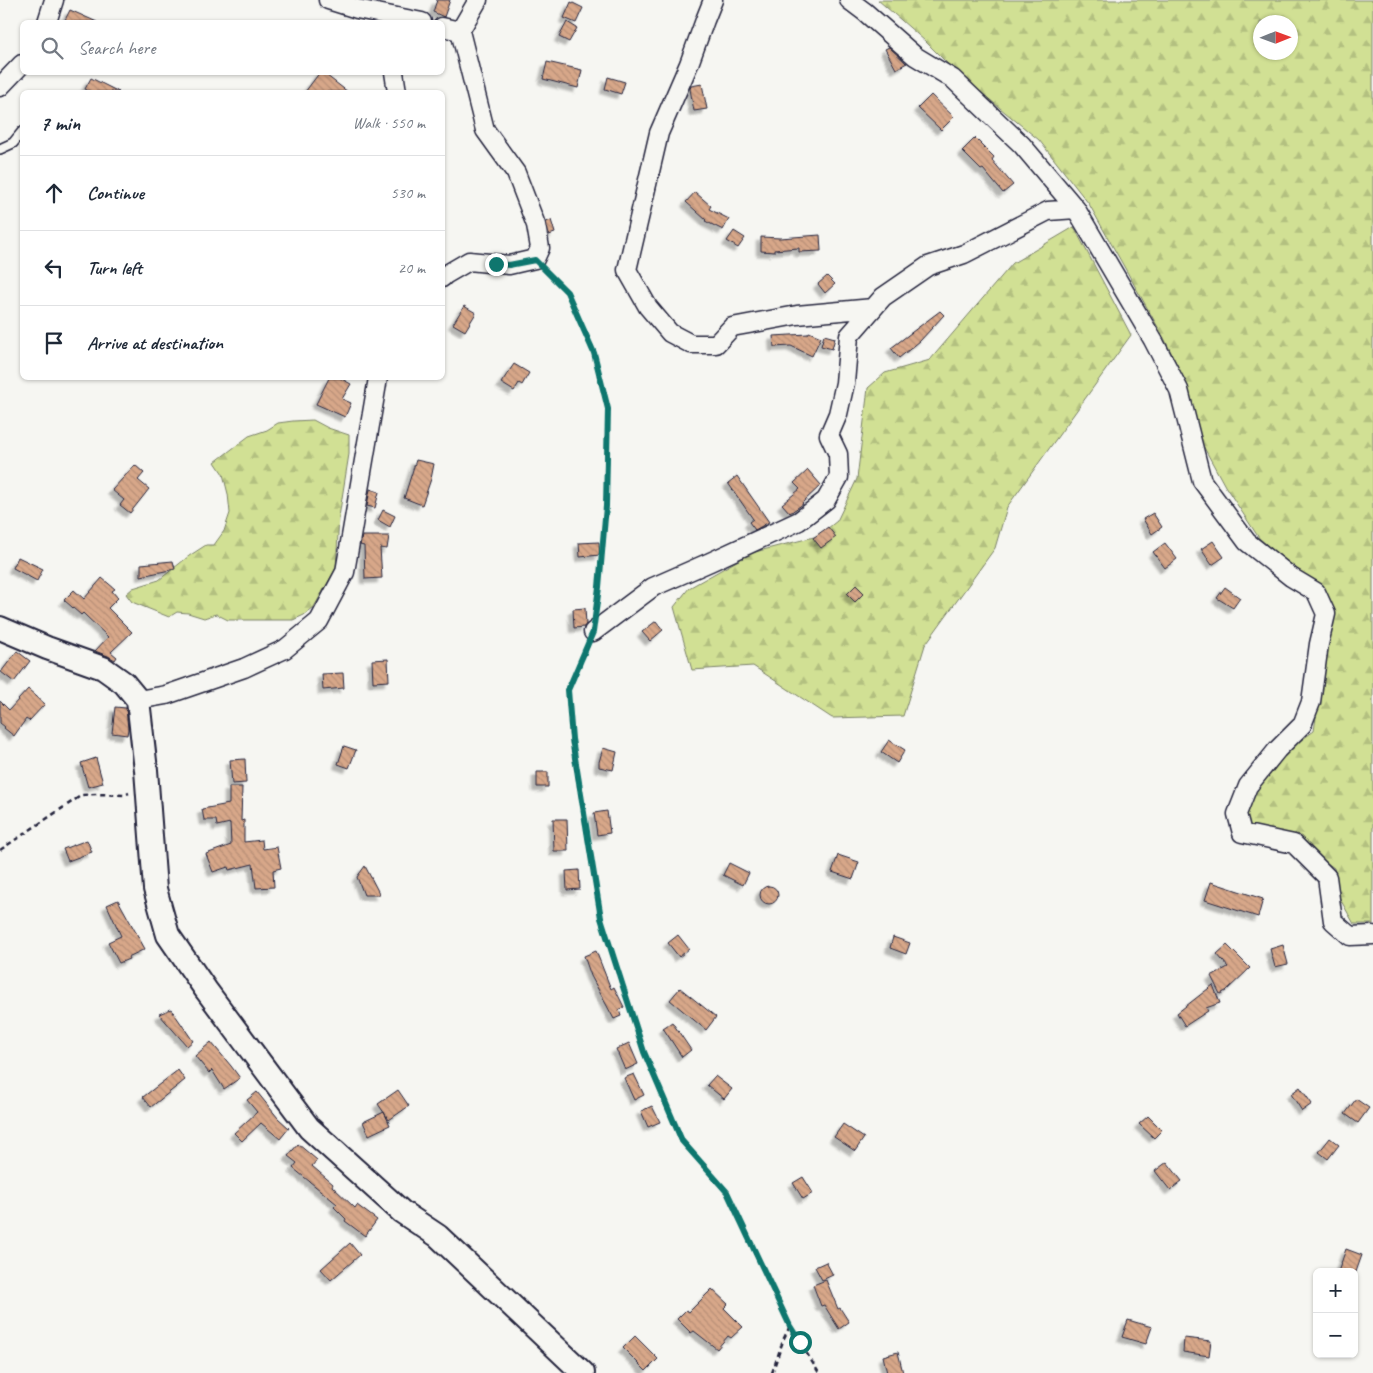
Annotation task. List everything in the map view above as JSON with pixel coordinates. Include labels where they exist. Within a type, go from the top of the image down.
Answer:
[{"type":"street","points":[[48,20],[54,0]]},
{"type":"street","points":[[328,0],[405,20]]},
{"type":"street","points":[[445,275],[469,261],[509,265],[535,260],[540,248],[536,225],[516,173],[485,130],[460,31],[478,0]]},
{"type":"street","points":[[713,0],[689,64],[659,133],[627,270],[648,307],[670,333],[691,344],[716,344],[732,328],[741,326],[797,315],[873,308]]},
{"type":"street","points":[[849,0],[915,56],[953,79],[1022,145],[1076,210],[1153,340],[1179,390],[1202,481],[1247,542],[1291,578],[1316,592],[1326,614],[1319,644],[1311,702],[1302,725],[1277,750],[1248,786],[1237,814],[1242,832],[1294,844],[1328,877],[1333,921],[1350,936],[1373,935]]},
{"type":"street","points":[[445,28],[460,31]]},
{"type":"street","points":[[0,87],[20,66]]},
{"type":"street","points":[[394,75],[397,90]]},
{"type":"street","points":[[593,632],[653,587],[799,521],[826,500],[839,477],[838,454],[829,434],[838,414],[844,383],[849,336],[883,297],[928,266],[964,254],[1048,211],[1076,210]]},
{"type":"street","points":[[138,700],[166,695],[244,668],[285,649],[319,621],[345,572],[378,380]]},
{"type":"street","points":[[0,628],[47,648],[103,668],[124,683],[138,700],[155,889],[168,935],[212,998],[309,1128],[402,1212],[438,1236],[583,1373]]},
{"type":"lane","points":[[0,149],[13,143],[20,134]]},
{"type":"path","points":[[535,260],[567,292],[594,353],[608,409],[606,506],[593,632],[568,690],[572,739],[601,918],[644,1052],[682,1141],[727,1192],[790,1326],[819,1373]]},
{"type":"path","points":[[0,850],[82,795],[124,795],[147,787]]},
{"type":"path","points":[[772,1373],[790,1326]]},
{"type":"green space","points":[[878,0],[1373,0],[1373,924],[1354,924],[1339,897],[1334,868],[1295,840],[1248,830],[1242,813],[1253,790],[1280,755],[1314,731],[1326,649],[1334,612],[1323,590],[1298,573],[1259,538],[1225,486],[1195,431],[1186,383],[1164,338],[1089,204],[1039,140],[956,72],[925,41]]},
{"type":"green space","points":[[1074,227],[1131,335],[1007,507],[995,548],[925,645],[903,716],[832,718],[753,666],[692,670],[674,607],[689,588],[751,553],[818,536],[837,521],[857,479],[868,388],[885,373],[930,360],[1013,263]]},
{"type":"green space","points":[[313,420],[328,428],[349,435],[349,454],[339,517],[336,568],[314,607],[304,615],[293,620],[228,620],[216,614],[204,618],[177,612],[169,617],[132,602],[126,594],[133,588],[159,580],[206,545],[214,545],[224,531],[230,513],[228,494],[223,474],[215,462],[249,436],[267,430],[278,423]]},
{"type":"building","points":[[437,0],[450,0],[444,17],[433,12]]},
{"type":"building","points":[[571,2],[583,8],[576,23],[564,18]]},
{"type":"building","points":[[70,10],[92,20],[65,20]]},
{"type":"building","points":[[567,22],[577,28],[569,42],[559,37]]},
{"type":"building","points":[[889,47],[907,63],[896,69],[885,49]]},
{"type":"building","points":[[547,62],[582,70],[578,88],[543,79]]},
{"type":"building","points":[[318,75],[326,75],[345,90],[306,90]]},
{"type":"building","points":[[608,77],[625,82],[621,94],[605,89]]},
{"type":"building","points":[[91,78],[115,90],[87,90],[85,89]]},
{"type":"building","points":[[702,84],[707,109],[694,111],[690,89],[691,86]]},
{"type":"building","points":[[931,95],[954,117],[941,130],[918,108]]},
{"type":"building","points":[[975,138],[994,157],[992,160],[1013,185],[1003,193],[983,169],[981,170],[962,151]]},
{"type":"building","points":[[695,192],[711,206],[709,209],[729,219],[723,230],[705,221],[686,202]]},
{"type":"building","points":[[551,220],[555,233],[549,235],[546,222]]},
{"type":"building","points":[[734,231],[745,238],[738,248],[727,241]]},
{"type":"building","points":[[820,235],[821,251],[799,252],[799,248],[774,250],[774,252],[761,251],[761,237],[780,238]]},
{"type":"building","points":[[827,276],[835,284],[825,293],[818,284]]},
{"type":"building","points":[[464,306],[476,313],[465,331],[453,324]]},
{"type":"building","points":[[940,311],[944,315],[920,341],[899,358],[891,348]]},
{"type":"building","points":[[809,332],[821,337],[812,356],[791,346],[774,347],[773,336],[808,334]]},
{"type":"building","points":[[824,335],[835,338],[832,349],[821,346]]},
{"type":"building","points":[[514,364],[529,373],[522,385],[519,383],[514,391],[501,383]]},
{"type":"building","points":[[328,380],[344,380],[351,384],[342,399],[351,403],[345,417],[316,404]]},
{"type":"building","points":[[416,460],[434,464],[422,505],[404,498]]},
{"type":"building","points":[[135,465],[144,473],[138,480],[149,489],[130,513],[120,505],[124,500],[112,490]]},
{"type":"building","points":[[808,470],[821,485],[803,504],[790,513],[782,504],[800,489],[794,483]]},
{"type":"building","points":[[737,476],[769,522],[755,530],[749,522],[753,519],[728,483]]},
{"type":"building","points":[[370,489],[379,492],[375,508],[367,506]]},
{"type":"building","points":[[383,510],[395,516],[390,527],[378,520]]},
{"type":"building","points":[[1153,513],[1162,527],[1152,534],[1143,519]]},
{"type":"building","points":[[828,527],[836,537],[821,548],[813,538]]},
{"type":"building","points":[[362,536],[389,536],[387,549],[380,548],[382,578],[365,579],[364,546],[360,545]]},
{"type":"building","points":[[1213,541],[1224,557],[1212,565],[1201,549]]},
{"type":"building","points":[[599,542],[600,555],[580,557],[579,543]]},
{"type":"building","points":[[1165,543],[1177,559],[1165,568],[1153,552]]},
{"type":"building","points":[[18,557],[43,569],[37,581],[13,568]]},
{"type":"building","points":[[173,561],[175,569],[141,576],[141,564]]},
{"type":"building","points":[[102,578],[115,589],[112,591],[118,598],[108,608],[132,632],[111,652],[117,657],[115,660],[95,651],[108,637],[83,613],[81,615],[64,600],[74,590],[84,599]]},
{"type":"building","points":[[856,585],[864,593],[855,602],[847,594]]},
{"type":"building","points":[[1225,587],[1240,598],[1233,608],[1217,598]]},
{"type":"building","points":[[585,608],[586,624],[584,627],[574,628],[573,609]]},
{"type":"building","points":[[656,621],[663,630],[650,641],[642,632]]},
{"type":"building","points":[[17,651],[30,661],[14,682],[1,672]]},
{"type":"building","points":[[388,659],[389,681],[373,682],[372,660]]},
{"type":"building","points":[[343,673],[344,688],[323,690],[322,674]]},
{"type":"building","points":[[28,689],[45,704],[29,721],[26,719],[14,736],[0,723],[0,701],[9,710]]},
{"type":"building","points":[[115,707],[126,708],[127,735],[112,733]]},
{"type":"building","points":[[889,740],[905,750],[897,763],[881,752]]},
{"type":"building","points":[[344,746],[356,750],[349,768],[338,764]]},
{"type":"building","points":[[603,748],[617,752],[613,770],[599,767]]},
{"type":"building","points":[[96,758],[103,783],[88,787],[81,763]]},
{"type":"building","points":[[245,759],[246,783],[232,784],[230,760]]},
{"type":"building","points":[[537,772],[548,772],[548,787],[537,787]]},
{"type":"building","points":[[229,787],[242,787],[241,821],[244,820],[244,842],[262,840],[263,849],[277,847],[281,868],[273,870],[274,887],[256,888],[253,864],[229,870],[228,867],[213,872],[206,854],[231,845],[230,823],[217,826],[216,820],[204,820],[202,809],[229,804]]},
{"type":"building","points":[[607,811],[610,833],[597,835],[594,813]]},
{"type":"building","points":[[553,819],[567,819],[568,851],[554,851]]},
{"type":"building","points":[[87,840],[92,852],[68,861],[63,849]]},
{"type":"building","points":[[838,855],[859,862],[853,879],[832,872]]},
{"type":"building","points":[[729,863],[749,873],[743,885],[723,875]]},
{"type":"building","points":[[365,866],[380,895],[364,895],[357,877]]},
{"type":"building","points":[[579,870],[580,889],[567,890],[566,871]]},
{"type":"building","points":[[1211,882],[1263,899],[1258,917],[1205,900]]},
{"type":"building","points":[[769,886],[775,889],[778,895],[775,901],[769,904],[763,901],[760,895],[763,889]]},
{"type":"building","points":[[118,900],[145,949],[119,963],[108,942],[121,936],[107,905]]},
{"type":"building","points":[[678,935],[689,949],[679,957],[668,943]]},
{"type":"building","points":[[893,937],[910,943],[906,954],[890,948]]},
{"type":"building","points":[[1227,945],[1250,968],[1226,991],[1220,994],[1211,976],[1228,967],[1217,954]]},
{"type":"building","points":[[1283,945],[1288,964],[1275,967],[1270,949]]},
{"type":"building","points":[[596,951],[611,989],[614,987],[624,1007],[619,1010],[621,1016],[614,1019],[591,976],[584,956]]},
{"type":"building","points":[[1213,985],[1220,1003],[1206,1008],[1208,1011],[1185,1026],[1177,1013]]},
{"type":"building","points":[[680,988],[716,1017],[706,1030],[670,1000]]},
{"type":"building","points":[[171,1009],[193,1041],[187,1046],[159,1014]]},
{"type":"building","points":[[672,1022],[691,1050],[682,1057],[663,1028]]},
{"type":"building","points":[[211,1042],[240,1078],[224,1089],[212,1070],[209,1073],[195,1056]]},
{"type":"building","points":[[629,1043],[638,1064],[625,1070],[616,1049]]},
{"type":"building","points":[[178,1070],[185,1080],[151,1107],[143,1097]]},
{"type":"building","points":[[634,1074],[644,1095],[634,1100],[624,1078]]},
{"type":"building","points":[[715,1076],[732,1089],[724,1099],[707,1085]]},
{"type":"building","points":[[1300,1087],[1312,1104],[1302,1111],[1291,1094]]},
{"type":"building","points":[[398,1090],[409,1106],[389,1120],[378,1104]]},
{"type":"building","points":[[257,1092],[278,1118],[289,1128],[280,1139],[261,1123],[242,1141],[234,1133],[257,1112],[247,1100]]},
{"type":"building","points":[[1356,1099],[1369,1108],[1358,1123],[1345,1114]]},
{"type":"building","points":[[652,1106],[660,1122],[648,1127],[641,1111]]},
{"type":"building","points":[[384,1112],[390,1125],[369,1135],[363,1122]]},
{"type":"building","points":[[1148,1116],[1162,1130],[1154,1138],[1139,1124]]},
{"type":"building","points":[[843,1124],[864,1138],[855,1151],[834,1137]]},
{"type":"building","points":[[1330,1138],[1339,1145],[1328,1159],[1319,1152]]},
{"type":"building","points":[[298,1144],[317,1160],[312,1166],[333,1184],[332,1186],[355,1208],[357,1205],[377,1220],[365,1236],[345,1221],[346,1219],[334,1207],[337,1204],[293,1168],[297,1163],[288,1156]]},
{"type":"building","points":[[1167,1162],[1182,1181],[1170,1190],[1155,1171]]},
{"type":"building","points":[[803,1177],[813,1193],[803,1199],[793,1183]]},
{"type":"building","points":[[350,1243],[360,1255],[331,1280],[321,1269]]},
{"type":"building","points":[[1346,1249],[1362,1255],[1357,1268],[1339,1268]]},
{"type":"building","points":[[826,1262],[833,1275],[822,1280],[815,1267]]},
{"type":"building","points":[[826,1280],[838,1309],[840,1308],[849,1322],[839,1329],[824,1305],[821,1306],[813,1285]]},
{"type":"building","points":[[712,1289],[728,1304],[724,1308],[743,1327],[731,1338],[728,1336],[717,1349],[694,1331],[691,1333],[677,1319],[686,1310],[689,1312]]},
{"type":"building","points":[[1128,1320],[1152,1327],[1146,1344],[1122,1337]]},
{"type":"building","points":[[635,1336],[658,1359],[646,1371],[623,1348]]},
{"type":"building","points":[[1184,1338],[1211,1341],[1209,1356],[1183,1352]]},
{"type":"building","points":[[898,1352],[903,1373],[887,1373],[883,1356]]},
{"type":"route","points":[[496,264],[509,265],[535,260],[567,292],[594,353],[608,409],[606,506],[593,632],[568,690],[572,739],[601,918],[644,1052],[682,1141],[727,1192],[790,1326],[800,1342]]}]
